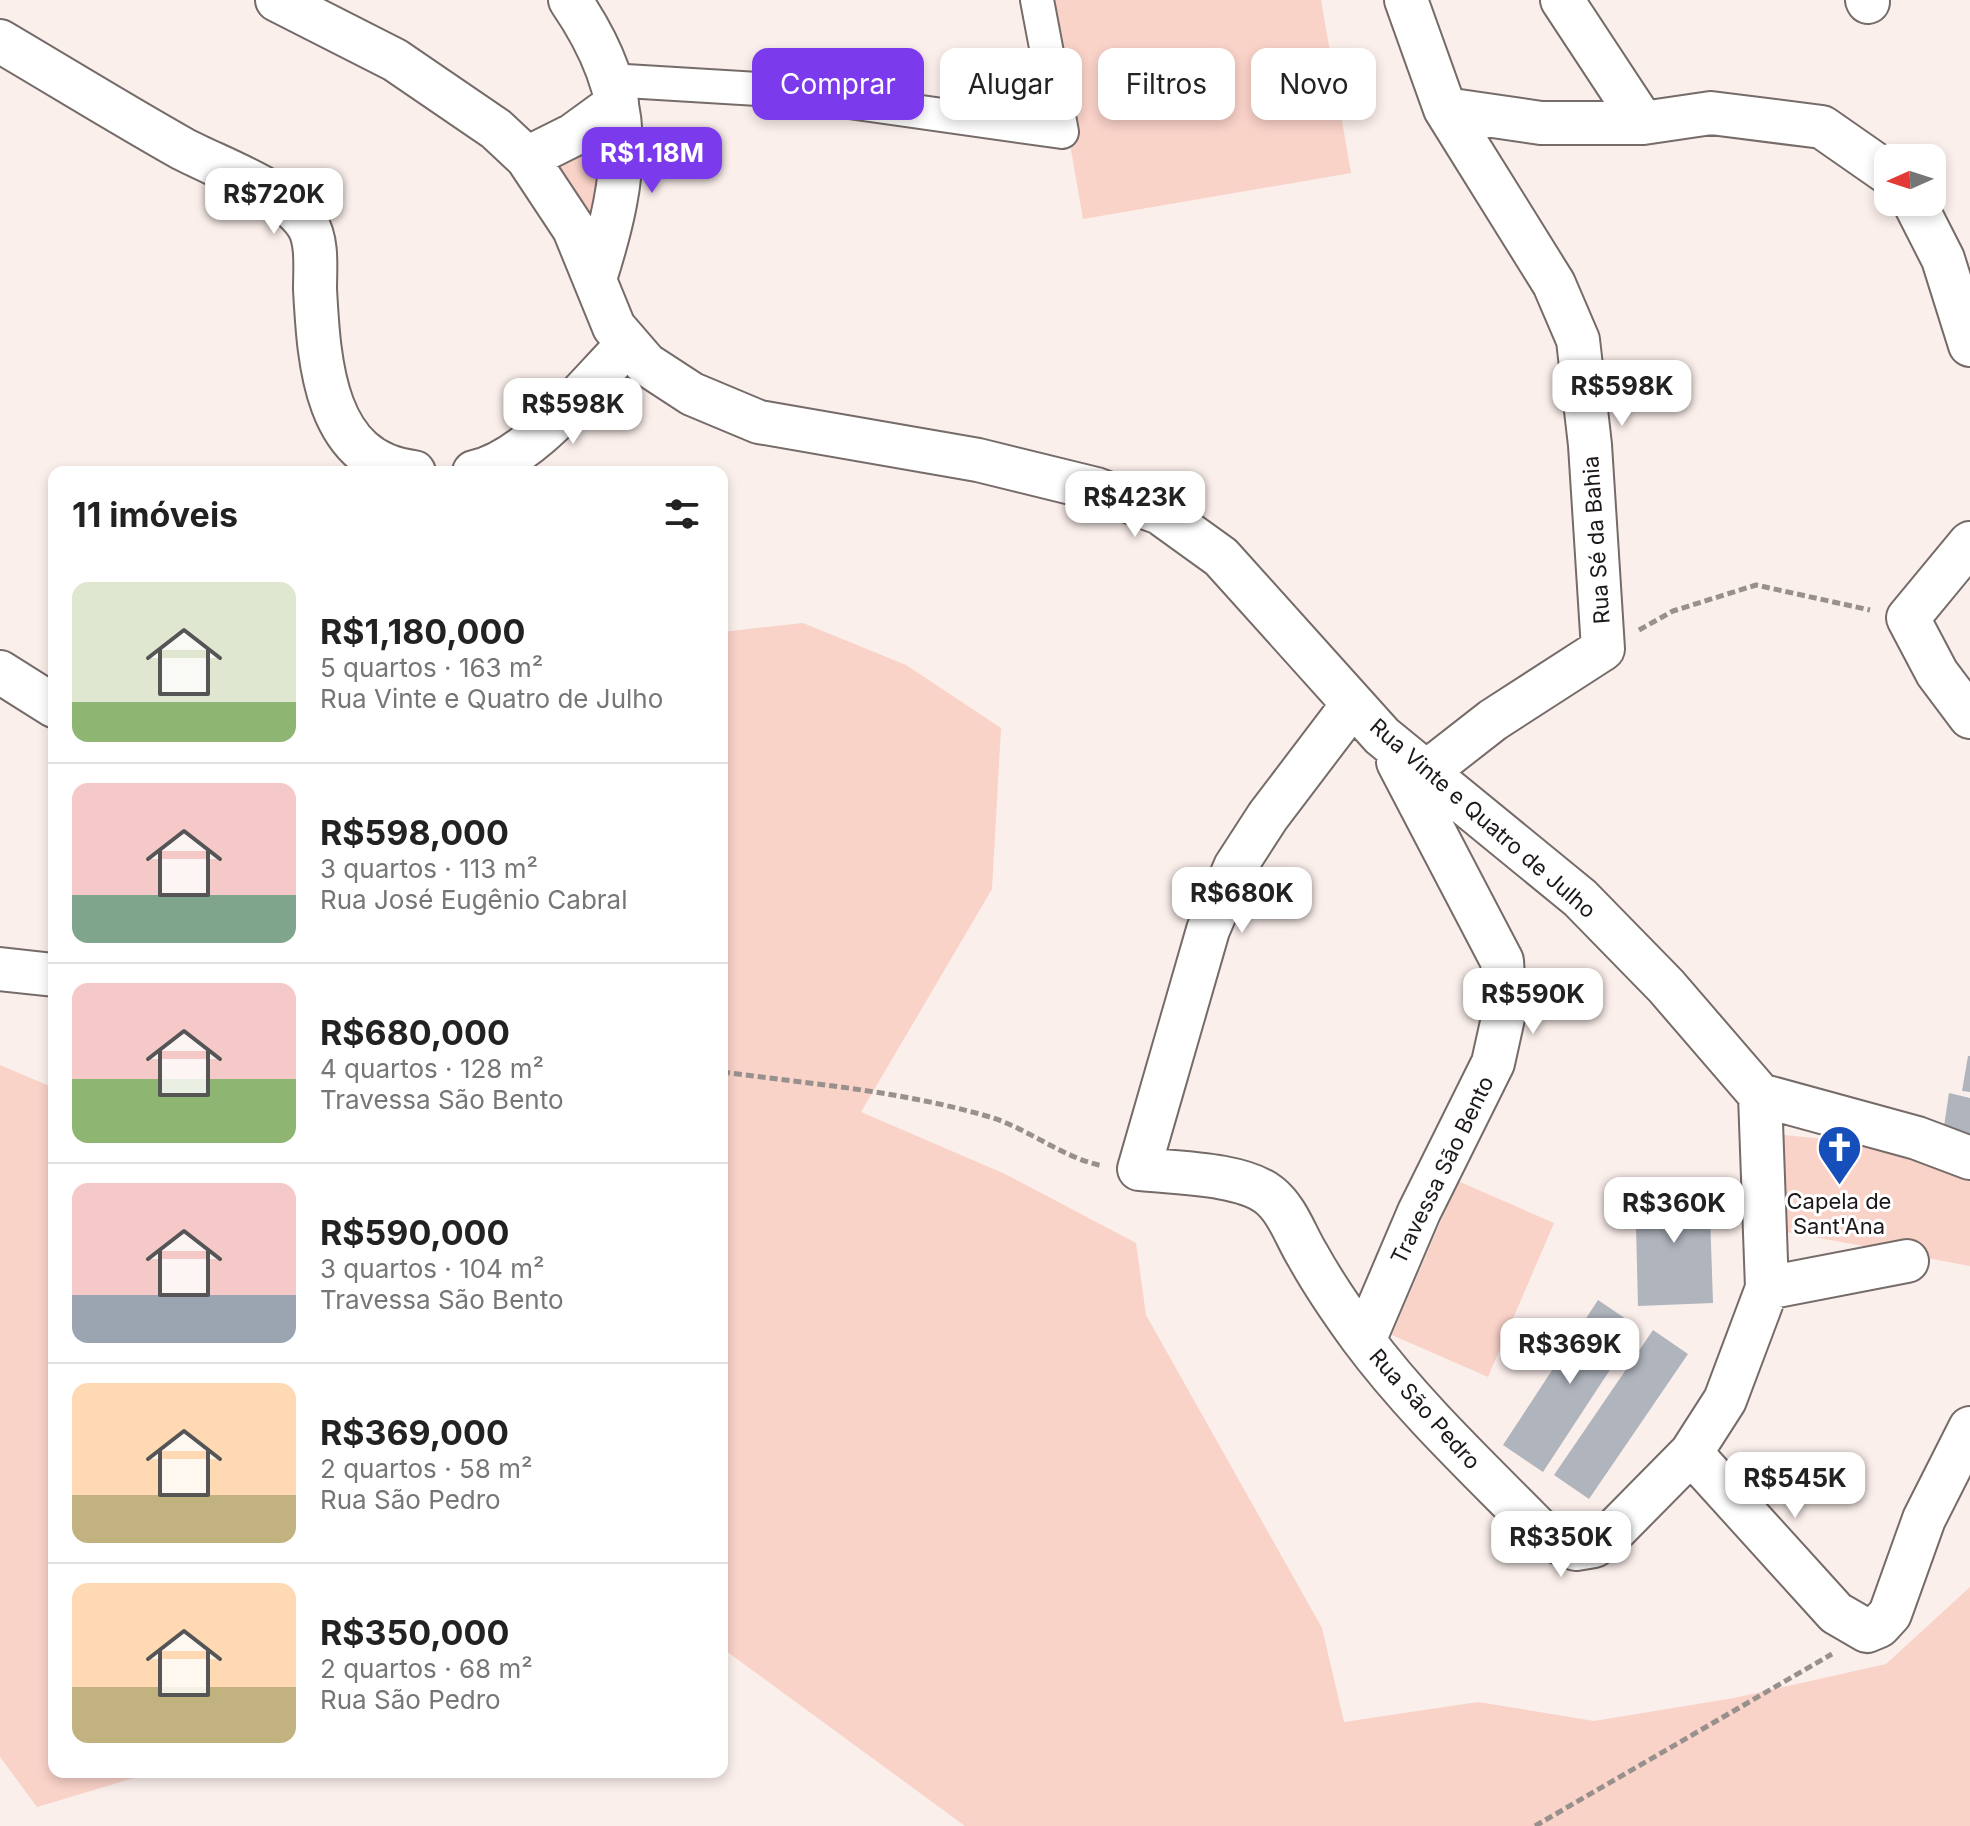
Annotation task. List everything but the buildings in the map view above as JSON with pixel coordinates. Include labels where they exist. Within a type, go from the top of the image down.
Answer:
[{"type":"street","name":"Rua Vinte e Quatro de Julho","points":[[277,0],[395,60],[496,129],[527,158],[564,210],[614,327],[646,364],[692,394],[759,422],[978,460],[1096,489],[1160,513],[1221,557],[1418,778],[1580,898],[1666,986],[1760,1095]]},
{"type":"street","points":[[570,0],[613,91],[623,168],[618,203],[595,279]]},
{"type":"street","points":[[527,158],[573,135],[613,91],[758,89],[1062,132],[1037,0]]},
{"type":"street","name":"Rua Sé da Bahia","points":[[1406,0],[1445,109],[1554,284],[1578,340],[1590,445],[1603,649],[1493,720],[1418,778]]},
{"type":"street","points":[[1562,0],[1643,123]]},
{"type":"street","points":[[0,41],[298,213],[312,237],[319,331],[332,402],[343,429],[370,460],[392,466]]},
{"type":"street","points":[[1445,109],[1541,123],[1643,123],[1711,113],[1822,127],[1874,163]]},
{"type":"street","points":[[1921,216],[1943,259],[1970,345]]},
{"type":"street","points":[[491,466],[535,438],[627,345]]},
{"type":"street","points":[[1970,543],[1908,618],[1937,673],[1970,717]]},
{"type":"street","points":[[0,672],[48,702]]},
{"type":"street","points":[[1139,1169],[1208,930],[1235,867],[1268,816],[1353,704]]},
{"type":"street","name":"Travessa São Bento","points":[[1364,1341],[1419,1212],[1493,1063],[1505,1009],[1502,961],[1418,778]]},
{"type":"street","points":[[0,969],[48,974]]},
{"type":"street","points":[[1760,1095],[1917,1138],[1970,1158]]},
{"type":"street","name":"Rua São Pedro","points":[[1139,1169],[1218,1178],[1245,1184],[1269,1195],[1287,1216],[1332,1297],[1426,1416],[1538,1529],[1557,1542],[1576,1549],[1594,1546],[1613,1532],[1691,1453],[1725,1400],[1767,1288],[1760,1095]]},
{"type":"street","points":[[1767,1288],[1907,1261]]},
{"type":"street","points":[[1691,1453],[1836,1613],[1867,1631],[1879,1626],[1890,1614],[1924,1519],[1970,1428]]},
{"type":"path","points":[[1603,649],[1673,611],[1756,585],[1908,618]]},
{"type":"path","points":[[728,1073],[864,1090],[947,1106],[1030,1133],[1092,1164],[1139,1169]]},
{"type":"path","points":[[1535,1826],[1879,1626]]},
{"type":"shaded area","points":[[1045,0],[1321,0],[1329,48],[1251,48],[1251,120],[1342,120],[1351,173],[1083,219],[1066,120],[1082,120],[1082,48],[1053,48]]},
{"type":"shaded area","points":[[604,122],[598,201],[591,227],[543,166]]},
{"type":"shaded area","points":[[803,623],[906,665],[1001,728],[992,889],[861,1112],[1005,1174],[1136,1243],[1146,1315],[1322,1628],[1344,1722],[1478,1702],[1594,1721],[1734,1698],[1886,1664],[1970,1587],[1970,1826],[965,1826],[728,1652],[728,631]]},
{"type":"shaded area","points":[[0,1065],[48,1085],[48,1778],[134,1778],[37,1807],[0,1757]]},
{"type":"shaded area","points":[[1784,1135],[1920,1148],[1970,1168],[1970,1266],[1776,1230]]},
{"type":"shaded area","points":[[1458,1181],[1554,1223],[1488,1377],[1392,1335]]},
{"type":"place","name":"Capela de Sant'Ana","points":[[1839,1187]]}]
